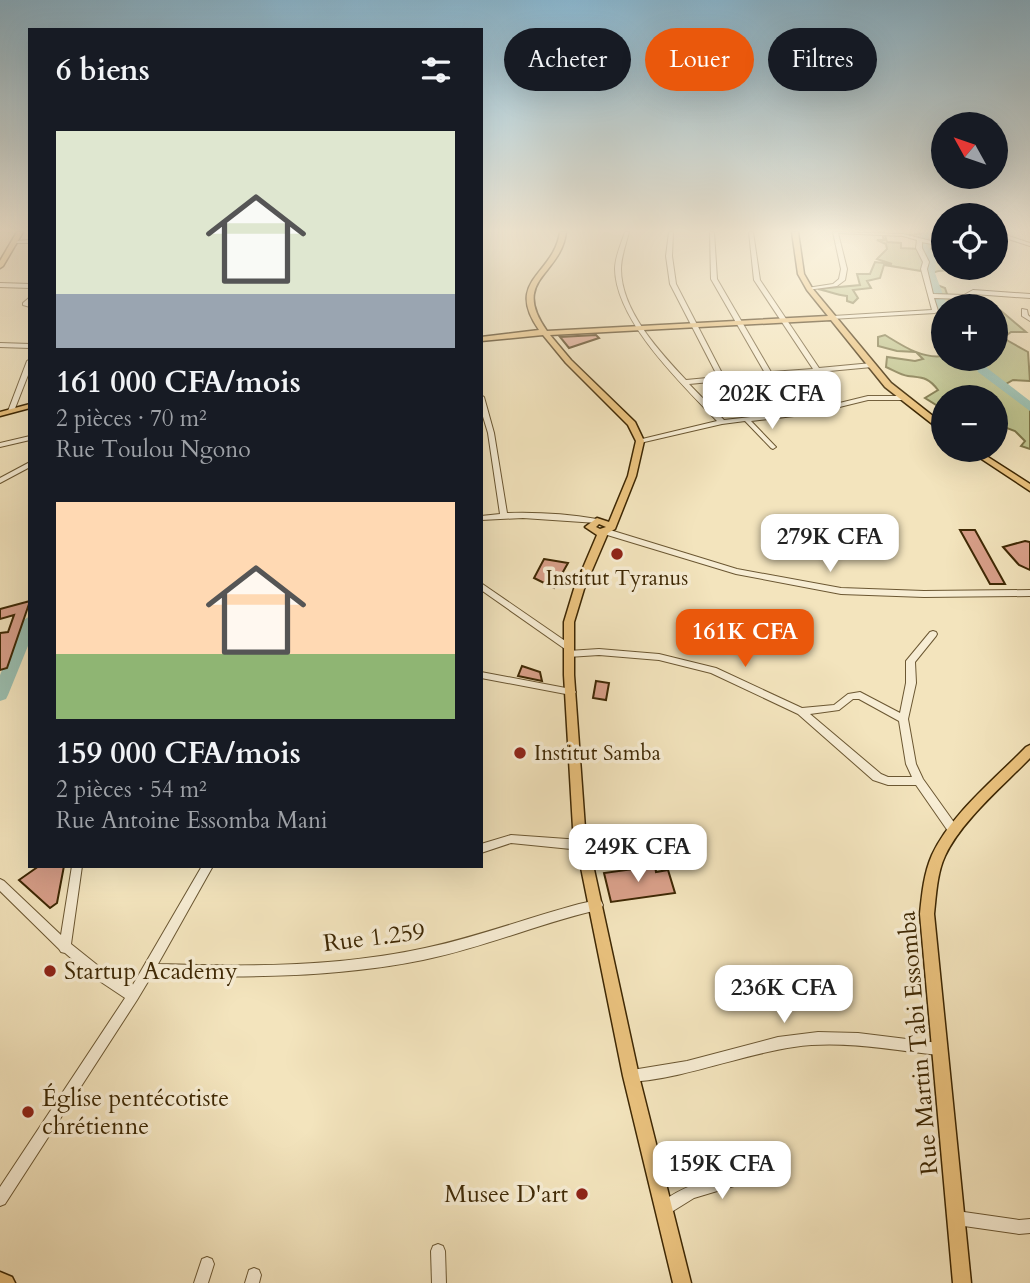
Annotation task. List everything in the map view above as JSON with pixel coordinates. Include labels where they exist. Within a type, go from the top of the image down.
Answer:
[{"type":"main road","points":[[530,292],[529,304],[542,332],[632,424],[640,442],[638,458],[618,507],[600,528],[572,608],[568,650],[581,845],[597,905],[631,1076],[682,1283]]},
{"type":"main road","points":[[811,292],[902,398],[931,419]]},
{"type":"main road","points":[[483,339],[542,332],[832,316]]},
{"type":"main road","points":[[0,414],[28,407]]},
{"type":"main road","points":[[988,462],[1030,488]]},
{"type":"main road","name":"Rue Martin Tabi Essomba","points":[[962,1283],[927,914],[930,883],[939,854],[954,831],[1030,750]]},
{"type":"main road","points":[[0,1281],[6,1283]]},
{"type":"street","points":[[621,292],[640,327],[660,356],[722,422]]},
{"type":"street","points":[[676,292],[722,379]]},
{"type":"street","points":[[722,292],[769,375]]},
{"type":"street","points":[[765,292],[817,370]]},
{"type":"street","points":[[970,294],[1002,294]]},
{"type":"street","points":[[1008,294],[1030,296]]},
{"type":"street","points":[[1024,310],[1025,316],[1030,319]]},
{"type":"street","points":[[832,316],[931,311]]},
{"type":"street","points":[[0,345],[28,346]]},
{"type":"street","points":[[11,411],[28,365]]},
{"type":"street","points":[[687,382],[872,365]]},
{"type":"street","points":[[640,442],[722,422],[811,412],[868,398],[902,398]]},
{"type":"street","points":[[483,404],[491,433],[504,515]]},
{"type":"street","points":[[746,419],[774,447]]},
{"type":"street","points":[[483,432],[491,433]]},
{"type":"street","points":[[0,445],[28,438]]},
{"type":"street","points":[[0,481],[28,465]]},
{"type":"street","points":[[483,518],[504,515],[565,518],[736,571],[841,591],[924,594],[1030,593]]},
{"type":"street","points":[[483,587],[568,650],[659,657],[713,670],[802,712],[877,777],[888,781],[919,781]]},
{"type":"street","points":[[933,634],[910,661],[911,683],[903,719],[911,764],[919,781],[954,831]]},
{"type":"street","points":[[483,675],[571,692]]},
{"type":"street","points":[[802,712],[836,708],[851,696],[860,695],[903,719]]},
{"type":"street","points":[[483,848],[511,839],[581,845]]},
{"type":"street","points":[[65,948],[77,868]]},
{"type":"street","points":[[0,1199],[150,969],[207,868]]},
{"type":"street","points":[[0,884],[65,948],[103,979],[133,996]]},
{"type":"street","name":"Rue 1.259","points":[[150,969],[281,968],[407,957],[458,946],[557,913],[597,905]]},
{"type":"street","points":[[631,1076],[660,1075],[779,1042],[837,1037],[883,1040],[939,1049]]},
{"type":"street","points":[[665,1209],[691,1192],[769,1169]]},
{"type":"street","points":[[957,1218],[1019,1227],[1030,1226]]},
{"type":"street","points":[[438,1251],[439,1283]]},
{"type":"street","points":[[201,1283],[207,1264]]},
{"type":"green space","points":[[828,292],[854,292],[858,298],[853,303],[847,301],[847,296]]},
{"type":"green space","points":[[932,292],[946,292],[947,294]]},
{"type":"green space","points":[[1008,317],[1026,332],[1008,334]]},
{"type":"green space","points":[[885,335],[916,352],[878,346],[878,337]]},
{"type":"green space","points":[[1008,341],[1028,352],[1030,381],[1013,380],[1007,385],[933,385],[928,380],[903,375],[886,367],[887,357],[915,361],[923,359],[916,352],[931,356],[931,371],[1008,371]]},
{"type":"green space","points":[[1008,386],[1022,401],[1030,402],[1030,449],[1021,446],[1025,441],[1008,428]]},
{"type":"building","points":[[596,335],[599,338],[569,348],[560,337]]},
{"type":"building","points":[[960,530],[975,530],[1005,584],[990,584]]},
{"type":"building","points":[[1030,542],[1030,570],[1019,565],[1003,547]]},
{"type":"building","points":[[544,559],[568,563],[554,588],[534,578]]},
{"type":"building","points":[[28,602],[7,668],[0,670],[0,633],[8,632],[14,615],[0,619],[0,609]]},
{"type":"building","points":[[522,666],[540,672],[542,681],[518,676]]},
{"type":"building","points":[[596,681],[609,683],[606,700],[593,698]]},
{"type":"building","points":[[655,866],[656,872],[668,870],[675,893],[611,902],[604,873]]},
{"type":"building","points":[[36,868],[64,868],[57,903],[50,908],[19,880]]},
{"type":"waterway","points":[[983,371],[1030,407]]},
{"type":"waterway","points":[[0,695],[28,626]]},
{"type":"place","name":"Institut Tyranus","points":[[617,554]]},
{"type":"place","name":"Institut Samba","points":[[520,753]]},
{"type":"place","name":"Startup Academy","points":[[50,971]]},
{"type":"place","name":"Église pentécotiste chrétienne","points":[[28,1112]]},
{"type":"place","name":"Musee D'art","points":[[582,1194]]}]
